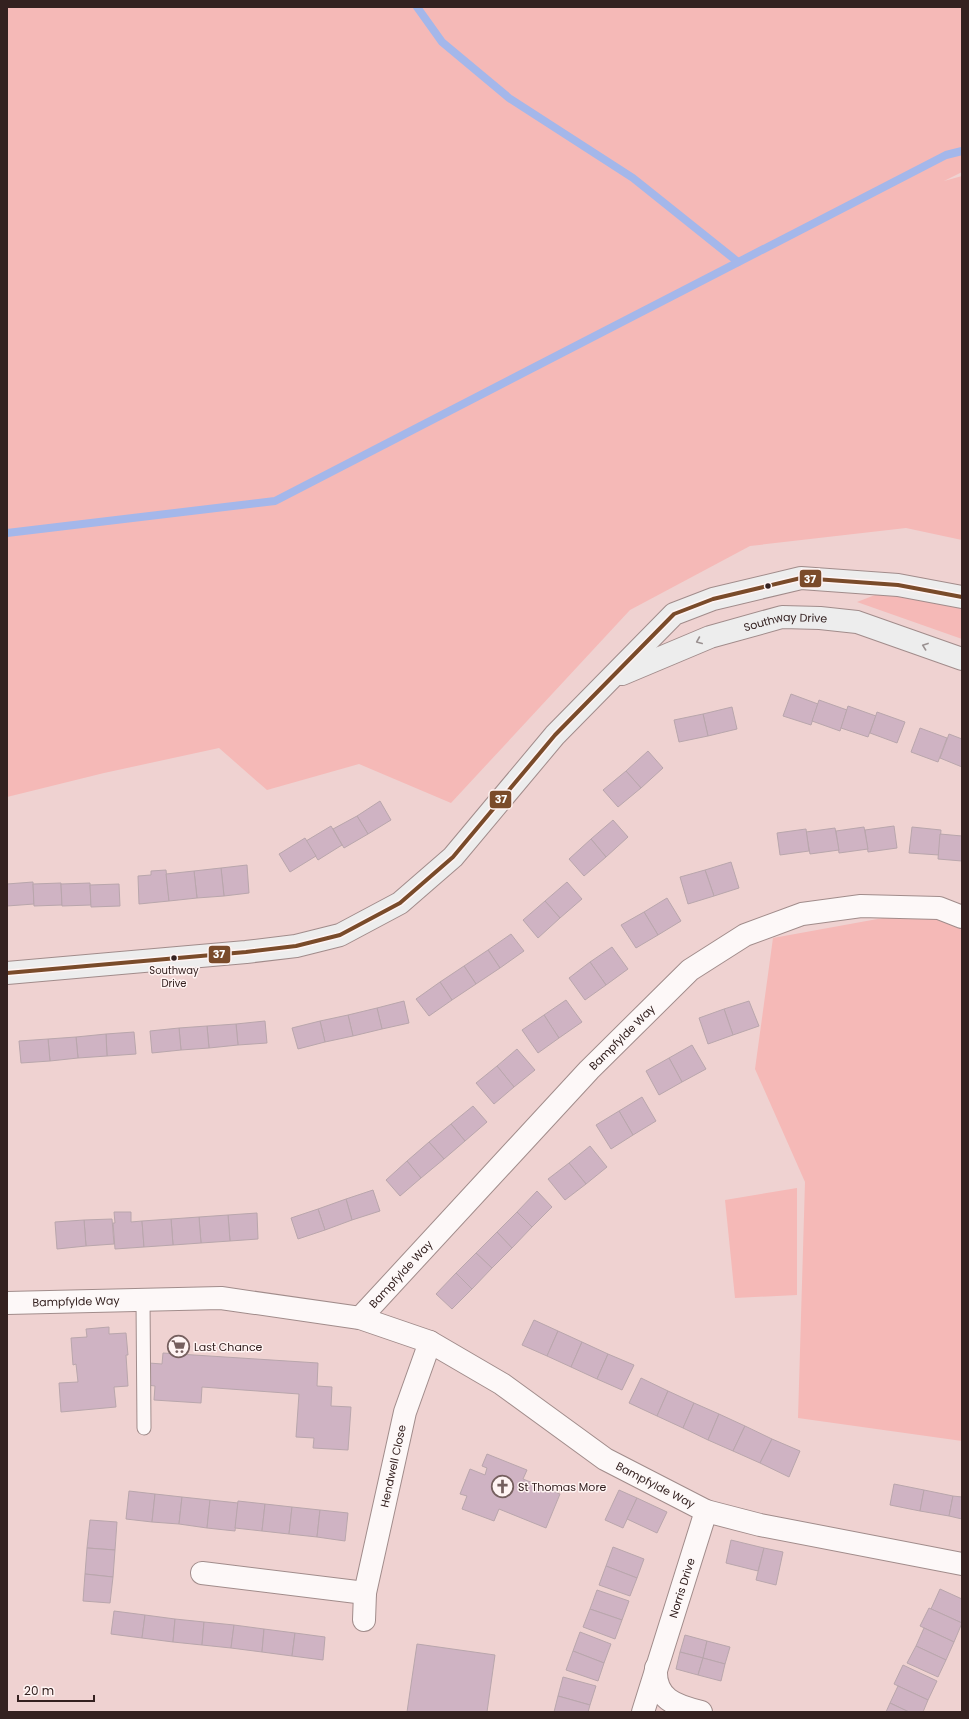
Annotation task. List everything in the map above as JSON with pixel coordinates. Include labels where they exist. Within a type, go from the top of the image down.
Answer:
[{"type":"street","name":"Southway Drive","points":[[7,973],[246,952],[296,946],[340,935],[400,903],[453,857],[555,735],[674,614],[713,599],[801,578],[898,585],[962,597]]},
{"type":"street","name":"Southway Drive","points":[[612,678],[710,637],[782,617],[820,618],[857,622],[962,659]]},
{"type":"street","name":"Bampfylde Way","points":[[360,1318],[589,1070],[690,970],[745,935],[802,914],[861,906],[939,908],[962,917]]},
{"type":"street","name":"Bampfylde Way","points":[[7,1303],[221,1298],[360,1318],[430,1342],[502,1384],[605,1459],[706,1511],[760,1525],[962,1564]]},
{"type":"street","name":"Hendwell Close","points":[[364,1620],[365,1593],[405,1412],[430,1342]]},
{"type":"street","name":"Norris Drive","points":[[643,1712],[706,1511]]},
{"type":"street","points":[[202,1573],[365,1593]]},
{"type":"street","name":"Norris Drive","points":[[657,1665],[657,1684],[663,1695],[670,1701],[682,1707],[701,1712]]},
{"type":"lane","points":[[143,1300],[144,1428]]},
{"type":"shaded area","points":[[7,7],[962,7],[962,172],[944,181],[962,176],[962,540],[906,528],[750,546],[630,610],[451,803],[359,764],[267,790],[219,748],[104,773],[7,797]]},
{"type":"shaded area","points":[[921,577],[962,591],[962,639],[857,602]]},
{"type":"shaded area","points":[[916,912],[962,929],[962,1441],[798,1418],[805,1182],[755,1069],[773,938]]},
{"type":"shaded area","points":[[797,1188],[797,1295],[735,1298],[725,1200]]},
{"type":"building","points":[[791,694],[818,704],[811,725],[783,716]]},
{"type":"building","points":[[819,700],[847,710],[840,731],[812,721]]},
{"type":"building","points":[[848,706],[876,716],[868,737],[841,728]]},
{"type":"building","points":[[732,707],[737,729],[708,736],[703,714]]},
{"type":"building","points":[[877,712],[905,722],[897,743],[870,733]]},
{"type":"building","points":[[703,714],[708,736],[679,742],[674,720]]},
{"type":"building","points":[[920,728],[947,738],[938,762],[911,752]]},
{"type":"building","points":[[949,734],[962,739],[962,767],[940,758]]},
{"type":"building","points":[[648,751],[663,768],[641,788],[626,771]]},
{"type":"building","points":[[626,771],[641,788],[618,807],[603,790]]},
{"type":"building","points":[[380,801],[391,820],[368,834],[357,816]]},
{"type":"building","points":[[357,816],[368,834],[344,848],[333,829]]},
{"type":"building","points":[[613,820],[628,837],[606,857],[591,839]]},
{"type":"building","points":[[331,826],[342,845],[318,860],[306,841]]},
{"type":"building","points":[[894,826],[897,848],[868,852],[865,830]]},
{"type":"building","points":[[864,827],[868,849],[839,853],[836,831]]},
{"type":"building","points":[[912,827],[941,830],[939,855],[909,853]]},
{"type":"building","points":[[835,828],[839,850],[810,854],[806,832]]},
{"type":"building","points":[[806,829],[809,851],[780,855],[777,833]]},
{"type":"building","points":[[940,834],[962,836],[962,861],[938,859]]},
{"type":"building","points":[[305,838],[316,856],[290,872],[279,854]]},
{"type":"building","points":[[591,839],[606,857],[584,876],[569,859]]},
{"type":"building","points":[[731,862],[739,888],[714,896],[705,870]]},
{"type":"building","points":[[247,865],[249,893],[224,896],[221,868]]},
{"type":"building","points":[[221,868],[224,896],[197,898],[194,871]]},
{"type":"building","points":[[166,870],[169,901],[139,904],[138,876],[151,875],[151,871]]},
{"type":"building","points":[[705,870],[714,896],[688,904],[680,877]]},
{"type":"building","points":[[194,871],[197,898],[169,901],[166,874]]},
{"type":"building","points":[[33,882],[34,904],[7,906],[7,884]]},
{"type":"building","points":[[567,882],[582,899],[560,918],[545,901]]},
{"type":"building","points":[[61,883],[62,905],[34,906],[33,884]]},
{"type":"building","points":[[90,883],[91,905],[62,906],[61,884]]},
{"type":"building","points":[[119,884],[120,906],[91,907],[90,885]]},
{"type":"building","points":[[667,898],[681,921],[658,935],[644,912]]},
{"type":"building","points":[[545,901],[560,918],[538,938],[523,920]]},
{"type":"building","points":[[644,912],[658,935],[636,948],[621,925]]},
{"type":"building","points":[[511,934],[524,951],[500,968],[488,950]]},
{"type":"building","points":[[612,947],[628,969],[606,985],[590,962]]},
{"type":"building","points":[[488,950],[500,968],[476,984],[464,966]]},
{"type":"building","points":[[590,962],[606,985],[585,1000],[569,978]]},
{"type":"building","points":[[464,966],[476,984],[452,1000],[440,982]]},
{"type":"building","points":[[440,982],[452,1000],[429,1016],[416,999]]},
{"type":"building","points":[[566,1000],[582,1022],[559,1038],[544,1015]]},
{"type":"building","points":[[404,1001],[409,1023],[382,1029],[377,1008]]},
{"type":"building","points":[[749,1001],[759,1026],[733,1035],[724,1009]]},
{"type":"building","points":[[377,1008],[382,1029],[353,1036],[348,1015]]},
{"type":"building","points":[[724,1009],[733,1035],[708,1044],[699,1018]]},
{"type":"building","points":[[348,1015],[353,1036],[325,1042],[320,1021]]},
{"type":"building","points":[[544,1015],[559,1038],[538,1053],[522,1030]]},
{"type":"building","points":[[265,1021],[267,1043],[238,1045],[236,1024]]},
{"type":"building","points":[[320,1021],[325,1042],[298,1049],[292,1028]]},
{"type":"building","points":[[236,1024],[238,1045],[209,1048],[207,1026]]},
{"type":"building","points":[[207,1026],[209,1048],[181,1050],[179,1028]]},
{"type":"building","points":[[179,1028],[181,1050],[152,1053],[150,1031]]},
{"type":"building","points":[[134,1032],[136,1054],[107,1056],[106,1034]]},
{"type":"building","points":[[106,1034],[107,1056],[78,1058],[76,1037]]},
{"type":"building","points":[[76,1037],[78,1058],[50,1061],[48,1039]]},
{"type":"building","points":[[48,1039],[50,1061],[21,1063],[19,1041]]},
{"type":"building","points":[[692,1045],[706,1069],[682,1082],[669,1058]]},
{"type":"building","points":[[517,1049],[535,1070],[514,1087],[497,1066]]},
{"type":"building","points":[[669,1058],[682,1082],[659,1095],[646,1071]]},
{"type":"building","points":[[497,1066],[514,1087],[494,1104],[476,1083]]},
{"type":"building","points":[[642,1097],[656,1121],[633,1135],[619,1111]]},
{"type":"building","points":[[473,1106],[487,1122],[465,1141],[451,1124]]},
{"type":"building","points":[[619,1111],[633,1135],[611,1149],[596,1125]]},
{"type":"building","points":[[451,1124],[465,1141],[444,1159],[429,1142]]},
{"type":"building","points":[[429,1142],[444,1159],[421,1178],[407,1161]]},
{"type":"building","points":[[590,1146],[607,1167],[586,1184],[569,1163]]},
{"type":"building","points":[[407,1161],[421,1178],[400,1196],[386,1180]]},
{"type":"building","points":[[569,1163],[586,1184],[565,1200],[548,1179]]},
{"type":"building","points":[[373,1190],[380,1211],[352,1220],[346,1199]]},
{"type":"building","points":[[537,1191],[552,1207],[532,1227],[517,1212]]},
{"type":"building","points":[[346,1199],[352,1220],[325,1230],[318,1209]]},
{"type":"building","points":[[318,1209],[325,1230],[298,1239],[291,1218]]},
{"type":"building","points":[[114,1212],[131,1212],[131,1222],[142,1221],[144,1247],[115,1249],[113,1223],[115,1223]]},
{"type":"building","points":[[517,1212],[532,1227],[512,1248],[497,1232]]},
{"type":"building","points":[[257,1213],[258,1239],[230,1241],[228,1215]]},
{"type":"building","points":[[228,1215],[230,1241],[201,1243],[199,1217]]},
{"type":"building","points":[[199,1217],[201,1243],[173,1245],[171,1219]]},
{"type":"building","points":[[112,1219],[114,1244],[86,1246],[84,1220]]},
{"type":"building","points":[[171,1219],[173,1245],[144,1247],[142,1221]]},
{"type":"building","points":[[84,1220],[86,1246],[57,1249],[55,1222]]},
{"type":"building","points":[[497,1232],[512,1248],[492,1268],[476,1253]]},
{"type":"building","points":[[476,1253],[492,1268],[472,1289],[456,1273]]},
{"type":"building","points":[[456,1273],[472,1289],[452,1309],[436,1294]]},
{"type":"building","points":[[534,1320],[558,1331],[547,1356],[522,1345]]},
{"type":"building","points":[[109,1327],[109,1334],[126,1333],[128,1386],[114,1387],[116,1407],[61,1412],[59,1383],[78,1382],[76,1364],[73,1365],[71,1338],[87,1337],[86,1329]]},
{"type":"building","points":[[558,1331],[582,1342],[571,1367],[547,1356]]},
{"type":"building","points":[[582,1342],[608,1354],[597,1379],[571,1367]]},
{"type":"building","points":[[163,1353],[318,1363],[317,1386],[332,1387],[331,1406],[351,1407],[348,1450],[313,1448],[314,1438],[296,1437],[299,1394],[202,1387],[201,1403],[154,1400],[155,1386],[147,1385],[149,1363],[162,1364]]},
{"type":"building","points":[[608,1354],[634,1365],[622,1390],[597,1379]]},
{"type":"building","points":[[641,1378],[668,1391],[657,1416],[629,1403]]},
{"type":"building","points":[[668,1391],[694,1403],[683,1428],[657,1416]]},
{"type":"building","points":[[694,1403],[719,1414],[708,1440],[683,1428]]},
{"type":"building","points":[[719,1414],[745,1426],[733,1451],[708,1440]]},
{"type":"building","points":[[745,1426],[772,1439],[760,1463],[733,1451]]},
{"type":"building","points":[[772,1439],[800,1451],[789,1477],[760,1463]]},
{"type":"building","name":"St Thomas More","points":[[487,1454],[527,1470],[523,1479],[560,1494],[546,1528],[499,1509],[494,1521],[462,1509],[467,1496],[460,1494],[470,1469],[485,1475],[487,1468],[482,1466]]},
{"type":"building","points":[[894,1484],[924,1490],[920,1511],[890,1505]]},
{"type":"building","points":[[619,1490],[637,1498],[623,1528],[605,1520]]},
{"type":"building","points":[[924,1490],[953,1496],[949,1516],[920,1511]]},
{"type":"building","points":[[129,1491],[155,1494],[152,1522],[126,1519]]},
{"type":"building","points":[[155,1494],[182,1497],[179,1524],[152,1522]]},
{"type":"building","points":[[953,1496],[962,1497],[962,1519],[949,1516]]},
{"type":"building","points":[[182,1497],[210,1500],[207,1528],[179,1524]]},
{"type":"building","points":[[637,1498],[667,1512],[657,1533],[627,1519]]},
{"type":"building","points":[[210,1500],[238,1503],[235,1531],[207,1528]]},
{"type":"building","points":[[238,1501],[265,1504],[262,1531],[235,1528]]},
{"type":"building","points":[[265,1504],[292,1507],[289,1534],[262,1531]]},
{"type":"building","points":[[292,1507],[320,1510],[317,1537],[289,1534]]},
{"type":"building","points":[[320,1510],[348,1513],[345,1541],[317,1537]]},
{"type":"building","points":[[90,1520],[117,1522],[115,1550],[87,1548]]},
{"type":"building","points":[[731,1540],[764,1548],[758,1571],[726,1563]]},
{"type":"building","points":[[613,1547],[644,1559],[637,1578],[606,1566]]},
{"type":"building","points":[[87,1548],[115,1550],[113,1577],[85,1574]]},
{"type":"building","points":[[764,1548],[783,1552],[776,1585],[756,1580]]},
{"type":"building","points":[[606,1566],[637,1578],[630,1596],[599,1585]]},
{"type":"building","points":[[85,1574],[113,1577],[110,1603],[83,1601]]},
{"type":"building","points":[[940,1589],[962,1599],[962,1623],[931,1609]]},
{"type":"building","points":[[597,1590],[629,1601],[622,1620],[590,1609]]},
{"type":"building","points":[[929,1608],[962,1623],[954,1642],[920,1626]]},
{"type":"building","points":[[590,1609],[622,1620],[615,1639],[583,1627]]},
{"type":"building","points":[[114,1611],[145,1615],[142,1638],[111,1634]]},
{"type":"building","points":[[145,1615],[175,1619],[173,1642],[142,1638]]},
{"type":"building","points":[[175,1619],[204,1622],[202,1645],[173,1642]]},
{"type":"building","points":[[204,1622],[234,1625],[231,1648],[202,1645]]},
{"type":"building","points":[[234,1625],[264,1629],[262,1652],[231,1648]]},
{"type":"building","points":[[924,1628],[954,1642],[946,1660],[916,1646]]},
{"type":"building","points":[[264,1629],[295,1633],[292,1656],[262,1652]]},
{"type":"building","points":[[580,1632],[611,1644],[604,1663],[573,1651]]},
{"type":"building","points":[[295,1633],[325,1637],[323,1660],[292,1656]]},
{"type":"building","points":[[685,1635],[707,1641],[703,1658],[680,1652]]},
{"type":"building","points":[[707,1641],[730,1647],[725,1664],[703,1658]]},
{"type":"building","points":[[417,1644],[495,1655],[487,1712],[407,1712]]},
{"type":"building","points":[[916,1646],[946,1660],[938,1677],[907,1663]]},
{"type":"building","points":[[573,1651],[604,1663],[598,1681],[566,1670]]},
{"type":"building","points":[[680,1652],[703,1658],[698,1675],[676,1669]]},
{"type":"building","points":[[703,1658],[725,1664],[721,1681],[698,1675]]},
{"type":"building","points":[[903,1665],[937,1681],[928,1700],[894,1684]]},
{"type":"building","points":[[563,1677],[596,1686],[590,1705],[558,1696]]},
{"type":"building","points":[[898,1686],[928,1700],[923,1712],[909,1712],[890,1703]]},
{"type":"building","points":[[558,1696],[590,1705],[588,1712],[554,1712]]},
{"type":"building","points":[[890,1703],[909,1712],[886,1712]]},
{"type":"waterway","points":[[417,7],[442,42],[509,98],[633,178],[738,262]]},
{"type":"waterway","points":[[7,533],[275,501],[946,155],[962,151]]},
{"type":"transit line","name":"37","points":[[7,973],[246,952],[296,946],[340,935],[400,903],[453,857],[555,735],[674,614],[713,599],[801,578],[898,585],[962,597]]},
{"type":"place","name":"Southway Drive","points":[[174,958]]},
{"type":"place","name":"Last Chance","points":[[179,1347]]},
{"type":"place","name":"St Thomas More","points":[[502,1487]]}]
